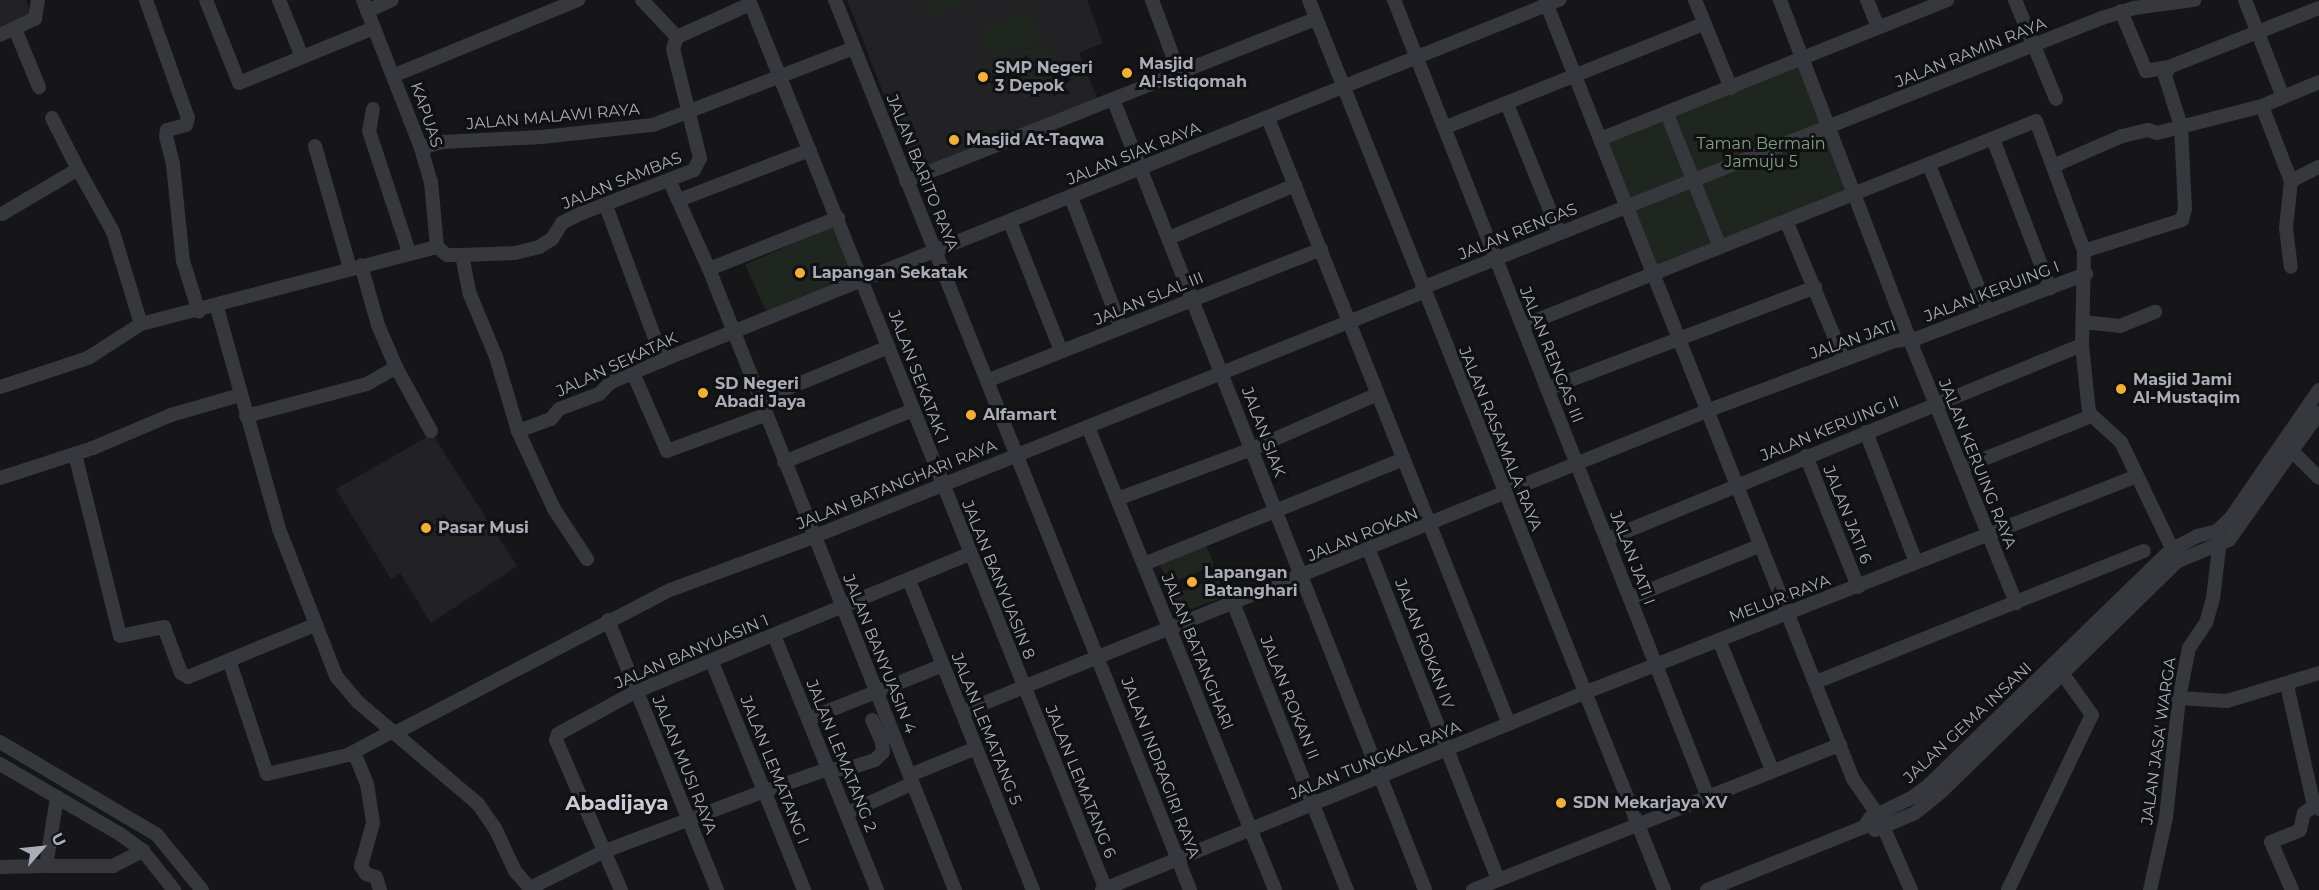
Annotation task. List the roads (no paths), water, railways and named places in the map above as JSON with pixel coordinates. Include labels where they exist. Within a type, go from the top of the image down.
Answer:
[{"type":"street","points":[[0,35],[35,19],[38,0]]},
{"type":"street","points":[[146,0],[188,118],[186,124],[166,133],[173,165],[183,261],[199,312]]},
{"type":"street","points":[[206,0],[239,83],[374,28]]},
{"type":"street","points":[[279,0],[302,57]]},
{"type":"street","points":[[365,5],[392,0]]},
{"type":"street","points":[[395,75],[578,0]]},
{"type":"street","points":[[642,0],[677,38],[749,2],[863,280]]},
{"type":"street","name":"JALAN BARITO RAYA","points":[[835,0],[1099,658]]},
{"type":"street","points":[[1152,0],[1179,73]]},
{"type":"street","name":"JALAN RASAMALA RAYA","points":[[1309,0],[1422,290],[1664,890]]},
{"type":"street","name":"JALAN RENGAS III","points":[[1394,0],[1577,463]]},
{"type":"street","points":[[1695,0],[1731,88]]},
{"type":"street","name":"JALAN JATI","points":[[1505,495],[1577,463],[1709,410],[1909,338],[1831,126],[1780,0]]},
{"type":"street","points":[[1867,0],[1878,27]]},
{"type":"street","points":[[1600,139],[1947,0]]},
{"type":"street","points":[[2015,0],[2056,99]]},
{"type":"street","name":"JALAN RAMIN RAYA","points":[[1694,180],[2121,11],[2194,0]]},
{"type":"street","points":[[2245,0],[2283,97]]},
{"type":"street","points":[[1550,2],[1575,75],[1853,779],[1881,821],[1911,890]]},
{"type":"street","name":"JALAN SIAK RAYA","points":[[936,251],[1344,88],[1550,2]]},
{"type":"street","name":"KAPUAS","points":[[365,5],[395,75],[421,148],[431,182],[437,247]]},
{"type":"street","points":[[2121,11],[2144,69],[2169,67],[2319,8]]},
{"type":"street","points":[[906,181],[1316,19]]},
{"type":"street","points":[[1446,127],[1704,24]]},
{"type":"street","points":[[15,29],[39,87]]},
{"type":"street","name":"JALAN SAMBAS","points":[[437,247],[447,255],[462,255],[515,253],[539,247],[552,239],[562,223],[670,182],[699,165],[690,112],[673,49],[677,38]]},
{"type":"street","name":"JALAN MALAWI RAYA","points":[[421,148],[442,142],[542,137],[653,125],[854,48]]},
{"type":"street","points":[[2084,251],[2182,220],[2181,126],[2165,76],[2169,67]]},
{"type":"street","points":[[2053,166],[2122,136],[2181,126],[2262,106],[2319,82]]},
{"type":"street","name":"JALAN SIAK","points":[[1113,99],[1425,890]]},
{"type":"street","points":[[1507,104],[1559,233]]},
{"type":"street","points":[[2262,106],[2291,181],[2286,228],[2291,267]]},
{"type":"street","points":[[373,109],[369,131],[409,252]]},
{"type":"street","points":[[1667,114],[1720,247]]},
{"type":"street","points":[[52,118],[113,232],[141,324]]},
{"type":"street","points":[[1269,118],[1509,724]]},
{"type":"street","points":[[1522,327],[1720,247],[1787,223],[2036,121],[2084,251],[2086,274],[2082,345],[2092,416],[2121,442],[2175,556]]},
{"type":"street","points":[[1993,139],[2050,288]]},
{"type":"street","points":[[315,146],[355,266],[378,325],[396,368],[431,431]]},
{"type":"street","points":[[679,201],[810,150]]},
{"type":"street","points":[[1929,165],[1988,312]]},
{"type":"street","points":[[2291,181],[2319,167]]},
{"type":"street","points":[[2,214],[78,169]]},
{"type":"street","name":"JALAN RENGAS","points":[[1422,290],[1694,180]]},
{"type":"street","points":[[670,182],[710,269],[733,333]]},
{"type":"street","points":[[1169,238],[1295,185]]},
{"type":"street","points":[[1071,197],[1121,328]]},
{"type":"street","points":[[606,206],[663,360]]},
{"type":"street","points":[[710,269],[838,218]]},
{"type":"street","points":[[1010,222],[1061,351]]},
{"type":"street","points":[[1787,223],[1844,360]]},
{"type":"street","points":[[0,387],[88,358],[141,324],[217,308],[355,266],[437,247]]},
{"type":"street","name":"JALAN SLAL III","points":[[989,380],[1321,249]]},
{"type":"street","name":"JALAN SEKATAK","points":[[518,431],[551,419],[559,409],[598,394],[633,373],[663,360],[936,251]]},
{"type":"street","points":[[462,255],[469,292],[492,348],[518,431],[554,509],[586,558]]},
{"type":"street","name":"JALAN KERUING I","points":[[1909,338],[1988,312],[2086,274]]},
{"type":"street","name":"JALAN SEKATAK 1","points":[[863,280],[942,486]]},
{"type":"street","points":[[1547,389],[1815,287]]},
{"type":"street","name":"JALAN BATANGHARI RAYA","points":[[230,663],[267,774],[319,765],[354,752],[484,690],[526,662],[608,620],[707,574],[813,537],[942,486],[1222,374],[1422,290]]},
{"type":"street","points":[[217,308],[279,529],[315,626],[341,685],[478,804],[495,828],[515,871],[530,889],[605,851],[765,791],[828,769],[847,769],[875,760],[883,752],[872,720]]},
{"type":"street","points":[[2083,322],[2120,326],[2155,312]]},
{"type":"street","name":"JALAN BANYUASIN 4","points":[[733,333],[955,890]]},
{"type":"street","name":"JALAN KERUING RAYA","points":[[1909,338],[2016,603]]},
{"type":"street","name":"JALAN KERUING II","points":[[1607,539],[2082,345]]},
{"type":"street","points":[[759,400],[888,347]]},
{"type":"street","points":[[246,416],[367,384],[396,368]]},
{"type":"street","points":[[633,373],[667,451],[765,415]]},
{"type":"street","points":[[2247,507],[2319,390]]},
{"type":"street","points":[[1117,499],[1252,449],[1378,394]]},
{"type":"street","points":[[0,478],[75,454],[140,426],[240,395]]},
{"type":"street","points":[[783,462],[913,410]]},
{"type":"street","points":[[2220,538],[2292,451],[2319,413]]},
{"type":"street","points":[[1961,468],[2092,416]]},
{"type":"street","name":"JALAN BATANGHARI","points":[[1088,427],[1275,890]]},
{"type":"street","points":[[1866,432],[1916,562]]},
{"type":"street","points":[[2292,451],[2319,478]]},
{"type":"street","points":[[75,454],[120,636],[164,627],[184,676],[230,663],[315,626]]},
{"type":"street","name":"JALAN JATI 6","points":[[1806,456],[1858,587]]},
{"type":"street","points":[[1144,564],[1274,509],[1404,459]]},
{"type":"street","name":"JALAN JATI I","points":[[1577,463],[1708,797]]},
{"type":"street","name":"MELUR RAYA","points":[[1584,693],[2137,476]]},
{"type":"street","name":"JALAN BANYUASIN 8","points":[[942,486],[1024,687]]},
{"type":"street","name":"JALAN ROKAN","points":[[962,712],[1505,495]]},
{"type":"street","name":"JALAN GEMA INSANI","points":[[1881,821],[1930,784],[2197,536],[2220,538]]},
{"type":"street","name":"JALAN JASA' WARGA","points":[[2150,890],[2166,818],[2179,698],[2189,648],[2206,623],[2211,607],[2220,538]]},
{"type":"street","points":[[1630,598],[1761,545]]},
{"type":"street","name":"JALAN ROKAN IV","points":[[1369,550],[1498,880]]},
{"type":"street","points":[[1816,682],[2144,551]]},
{"type":"street","name":"JALAN BANYUASIN 1","points":[[605,851],[556,740],[558,734],[637,691],[970,554]]},
{"type":"street","name":"JALAN GEMA INSANI","points":[[1707,890],[1730,886],[1864,827],[1926,806],[2062,673],[2175,556]]},
{"type":"street","name":"JALAN LEMATANG 5","points":[[909,580],[1033,890]]},
{"type":"street","name":"JALAN ROKAN II","points":[[1234,605],[1347,890]]},
{"type":"street","name":"JALAN MUSI RAYA","points":[[608,620],[717,890]]},
{"type":"street","name":"JALAN LEMATANG 2","points":[[774,635],[877,890]]},
{"type":"street","points":[[1719,640],[1772,770]]},
{"type":"street","name":"JALAN INDRAGIRI RAYA","points":[[1099,658],[1190,890]]},
{"type":"street","name":"JALAN LEMATANG I","points":[[712,662],[804,890]]},
{"type":"street","points":[[808,719],[943,665]]},
{"type":"street","points":[[2008,890],[2092,714],[2062,673]]},
{"type":"street","points":[[2179,698],[2227,700],[2287,685],[2319,673]]},
{"type":"street","points":[[2287,685],[2317,807],[2304,813],[2300,830],[2271,842],[2292,890]]},
{"type":"street","name":"JALAN LEMATANG 6","points":[[1024,687],[1104,890]]},
{"type":"street","name":"JALAN TUNGKAL RAYA","points":[[1104,890],[1584,693]]},
{"type":"street","points":[[0,742],[133,819],[171,849],[202,890]]},
{"type":"street","points":[[1473,890],[1840,745]]},
{"type":"street","points":[[847,813],[976,748]]},
{"type":"street","points":[[354,752],[367,784],[373,823],[361,866],[366,874],[376,877],[380,890]]},
{"type":"street","points":[[0,764],[143,851],[174,890]]},
{"type":"street","points":[[46,866],[57,797]]},
{"type":"street","points":[[158,868],[171,849]]},
{"type":"street","points":[[0,867],[113,866],[143,851]]},
{"type":"street","points":[[605,851],[621,890]]},
{"type":"place","name":"Masjid Al-Istiqomah","points":[[1127,73]]},
{"type":"place","name":"SMP Negeri 3 Depok","points":[[983,77]]},
{"type":"place","name":"Masjid At-Taqwa","points":[[954,140]]},
{"type":"place","name":"Lapangan Sekatak","points":[[800,273]]},
{"type":"place","name":"Masjid Jami Al-Mustaqim","points":[[2121,389]]},
{"type":"place","name":"SD Negeri Abadi Jaya","points":[[703,393]]},
{"type":"place","name":"Alfamart","points":[[971,415]]},
{"type":"place","name":"Pasar Musi","points":[[426,528]]},
{"type":"place","name":"Lapangan Batanghari","points":[[1192,582]]},
{"type":"place","name":"SDN Mekarjaya XV","points":[[1561,803]]},
{"type":"district","name":"Abadijaya","points":[[617,803]]},
{"type":"park label","name":"Taman Bermain Jamuju 5","points":[[1761,153]]}]
